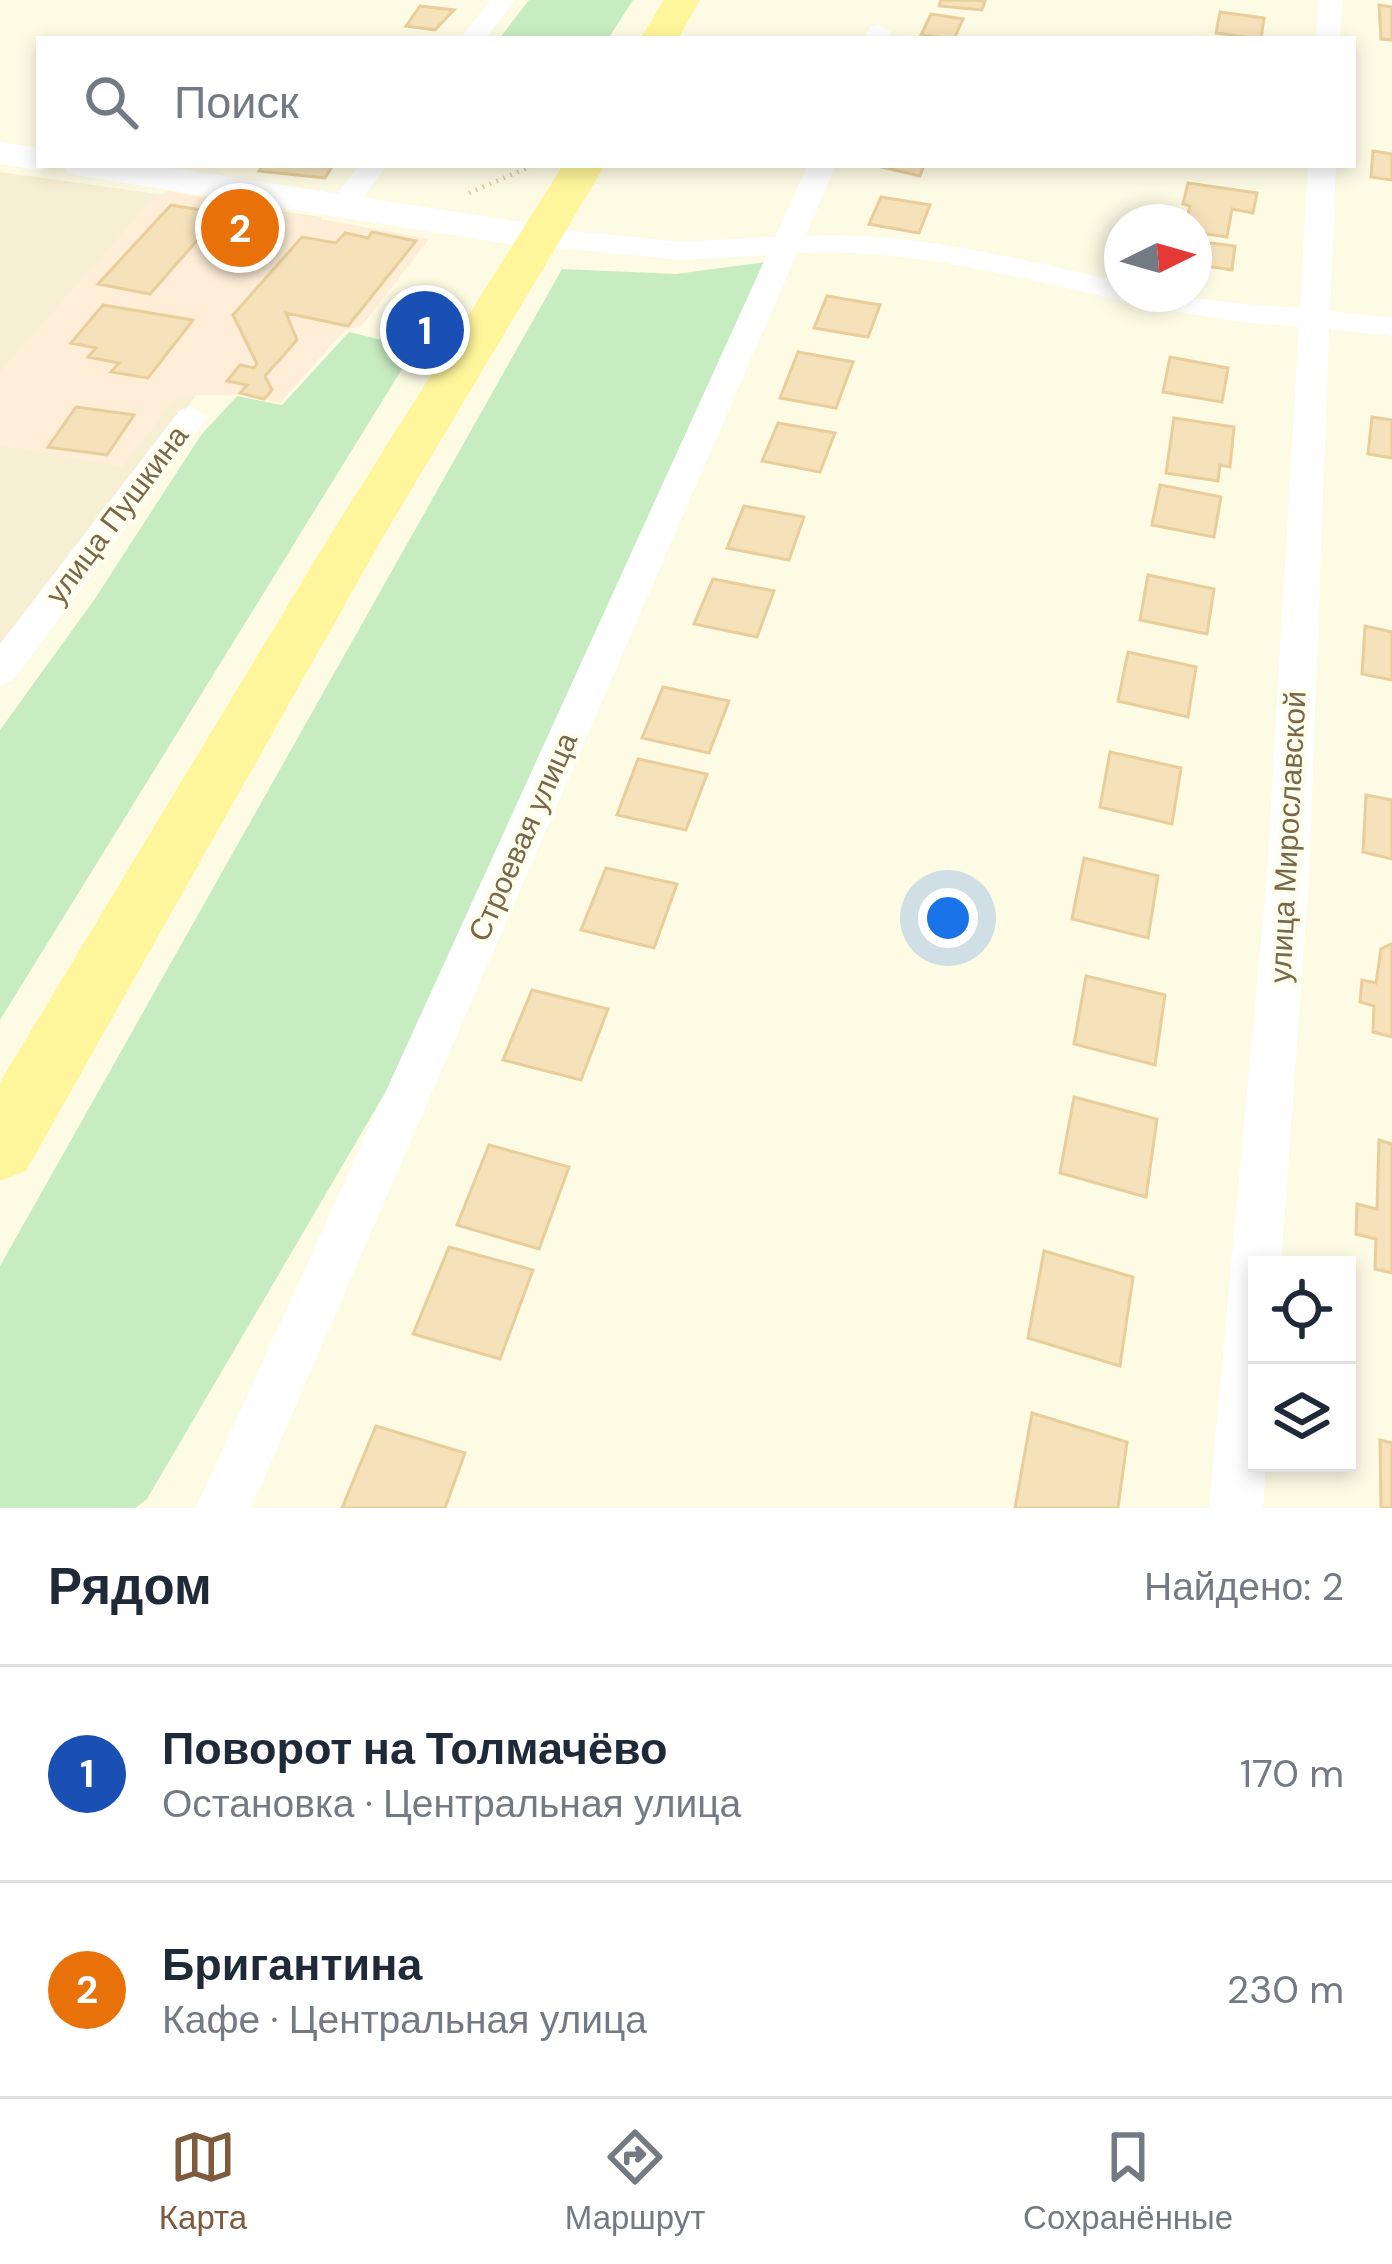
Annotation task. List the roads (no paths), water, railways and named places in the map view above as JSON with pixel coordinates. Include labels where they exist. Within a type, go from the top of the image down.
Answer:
[{"type":"main road","points":[[661,36],[682,0]]},
{"type":"main road","points":[[0,1148],[344,557],[582,168]]},
{"type":"street","points":[[474,36],[503,0]]},
{"type":"street","points":[[1328,36],[1330,0]]},
{"type":"street","points":[[0,154],[36,159]]},
{"type":"street","points":[[100,168],[540,237],[682,251],[844,242],[1000,264],[1104,288]]},
{"type":"street","points":[[342,205],[372,168]]},
{"type":"street","name":"Строевая улица","points":[[223,1508],[821,168]]},
{"type":"street","name":"улица Мирославской","points":[[1236,1508],[1288,874],[1322,168]]},
{"type":"street","points":[[1212,311],[1392,328]]},
{"type":"street","name":"улица Пушкина","points":[[0,671],[191,417]]},
{"type":"place","name":"Бригантина","points":[[240,228]]},
{"type":"place","name":"Поворот на Толмачёво","points":[[425,330]]}]
